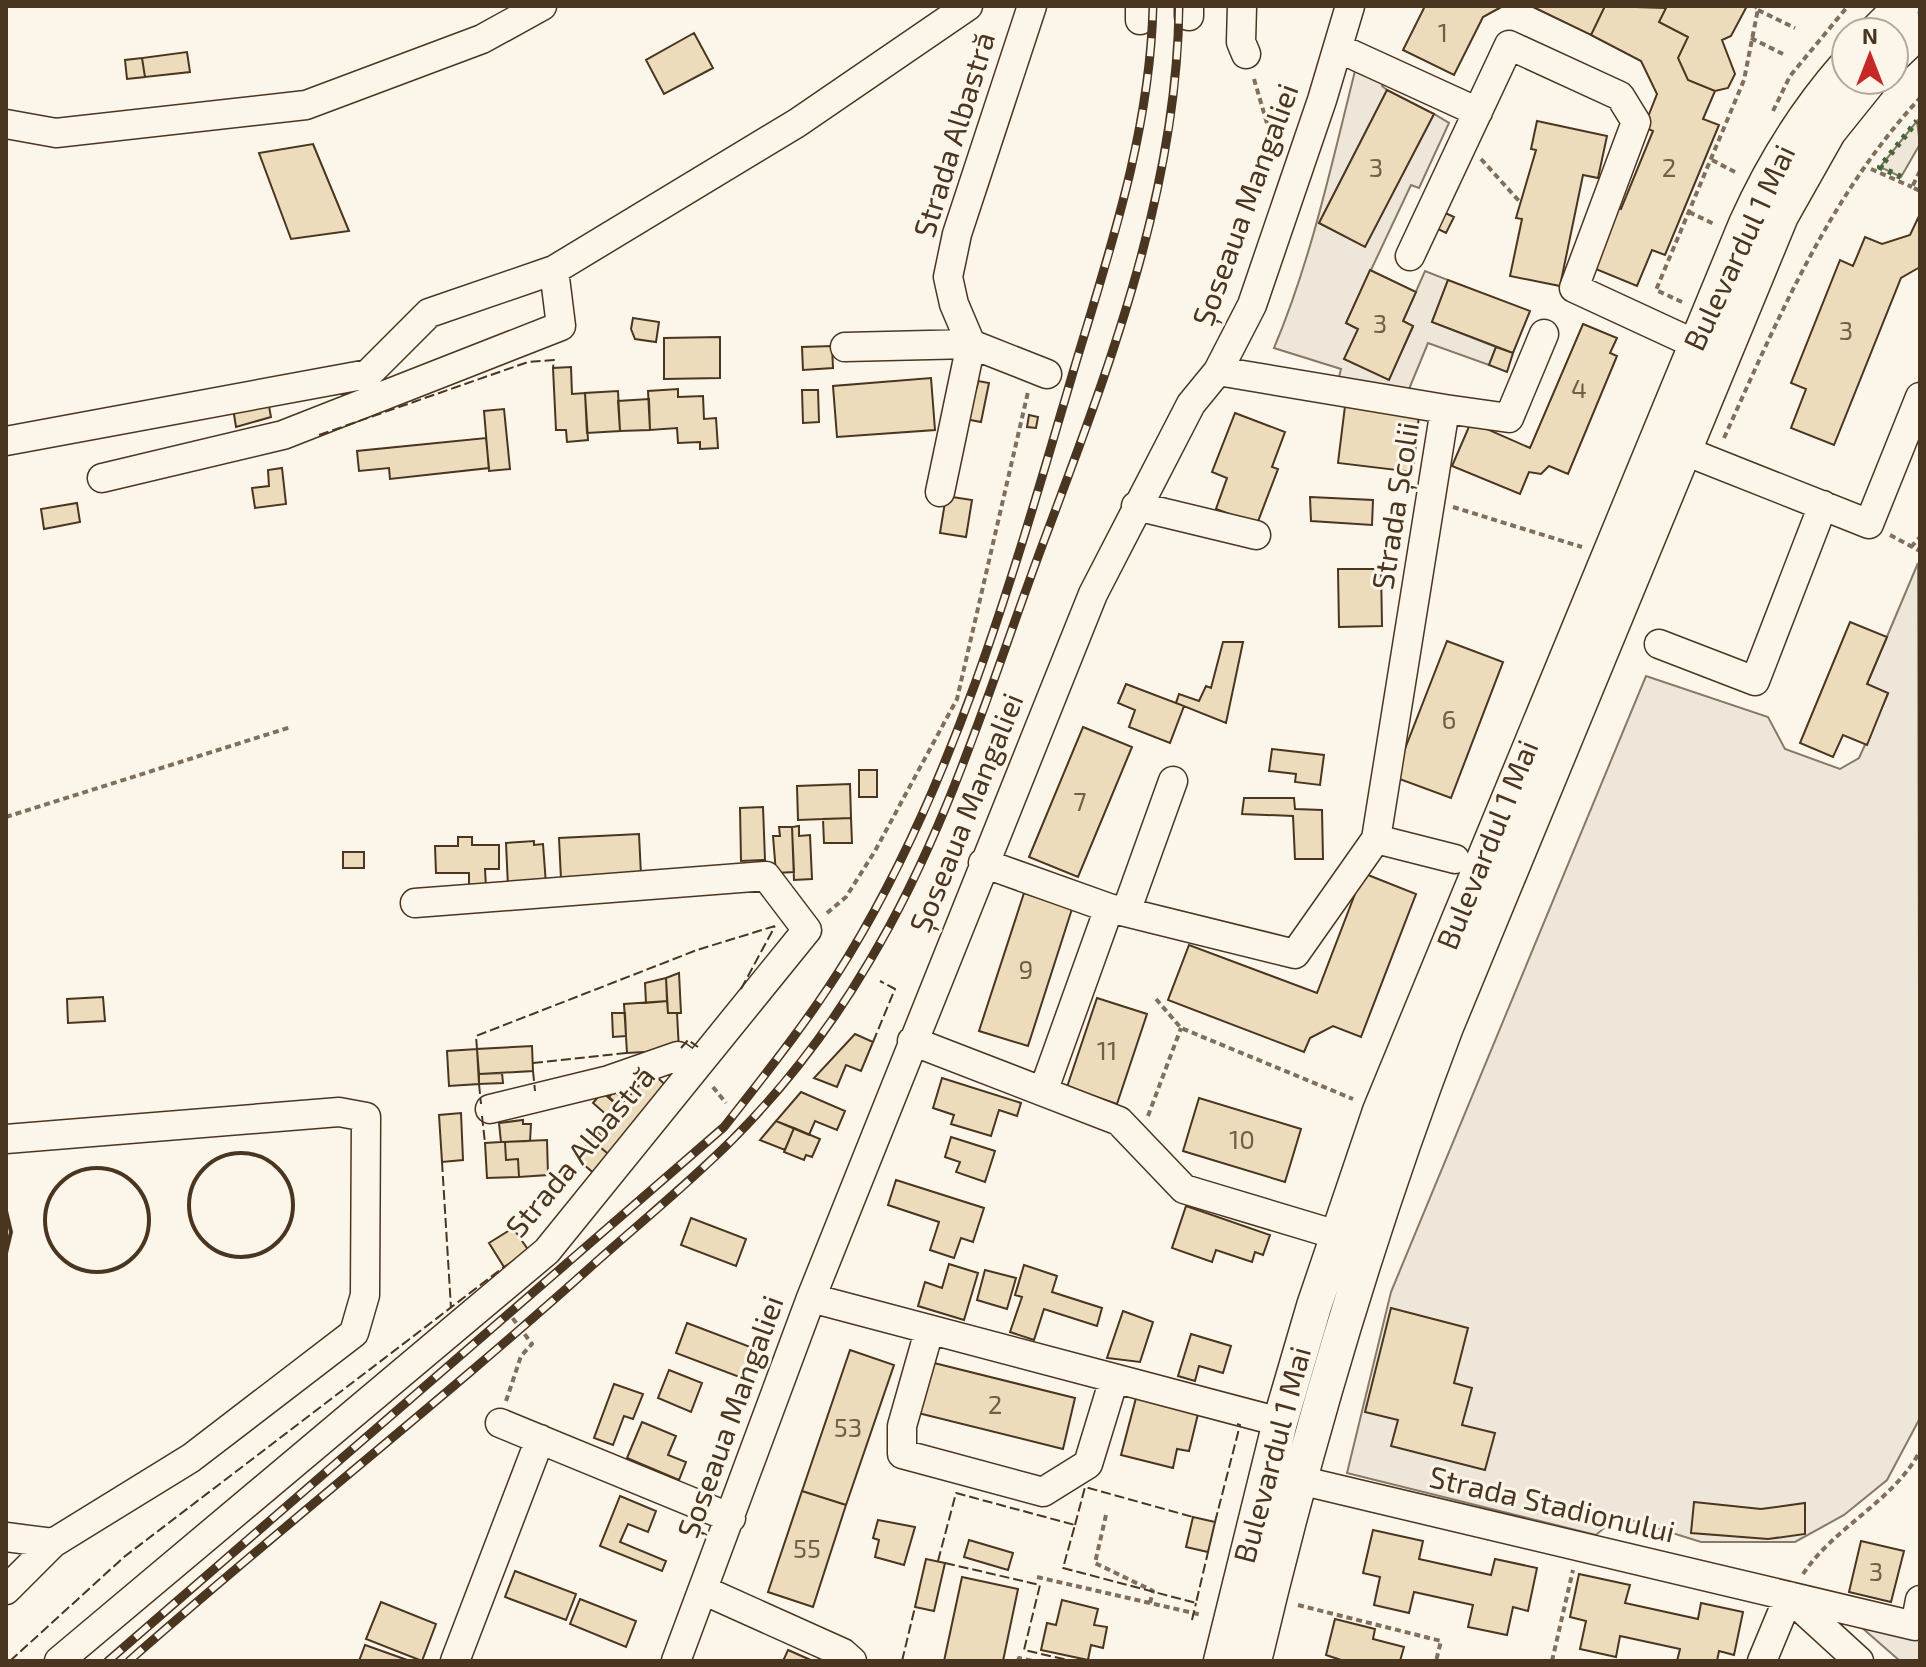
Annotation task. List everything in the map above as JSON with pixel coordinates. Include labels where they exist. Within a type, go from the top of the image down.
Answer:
[{"type":"main road","name":"Bulevardul 1 Mai","points":[[1221,1661],[1280,1422],[1337,1235],[1418,1015],[1695,344],[1779,157],[1805,116],[1830,86]]},
{"type":"main road","name":"Bulevardul 1 Mai","points":[[1254,1661],[1299,1480],[1348,1308],[1410,1122],[1536,804],[1699,456],[1792,192],[1829,131],[1857,96]]},
{"type":"street","points":[[6,124],[56,133],[306,105],[482,39],[542,6]]},
{"type":"street","points":[[6,441],[368,374],[429,313],[554,270],[797,123],[968,6]]},
{"type":"street","name":"Strada Albastră","points":[[971,344],[954,304],[948,277],[957,234],[1032,6]]},
{"type":"street","points":[[1242,6],[1241,42],[1246,54]]},
{"type":"street","name":"Șoseaua Mangaliei","points":[[676,1661],[811,1298],[1093,594],[1191,404],[1218,371],[1252,305],[1350,6]]},
{"type":"street","points":[[1410,256],[1509,45],[1620,96],[1636,122],[1574,288],[1695,344]]},
{"type":"street","points":[[1338,48],[1478,112]]},
{"type":"street","points":[[102,478],[283,435],[561,326],[554,270]]},
{"type":"street","points":[[1445,409],[1509,418],[1544,334]]},
{"type":"street","points":[[940,492],[971,344]]},
{"type":"street","points":[[845,347],[971,344],[1040,372]]},
{"type":"street","name":"Strada Școlii","points":[[1118,909],[1295,954],[1376,839],[1445,409],[1218,371]]},
{"type":"street","points":[[1699,456],[1869,524],[1920,397]]},
{"type":"street","points":[[1659,644],[1755,681],[1823,505]]},
{"type":"street","points":[[1136,506],[1256,535]]},
{"type":"street","points":[[1044,1089],[1173,781]]},
{"type":"street","points":[[1376,839],[1442,855]]},
{"type":"street","points":[[983,863],[1118,909]]},
{"type":"street","points":[[415,903],[766,876],[807,930]]},
{"type":"street","name":"Strada Albastră","points":[[59,1661],[547,1251],[807,930]]},
{"type":"street","points":[[912,1041],[1044,1089],[1119,1121],[1184,1189],[1337,1235]]},
{"type":"street","points":[[490,1109],[609,1080],[678,1056],[695,1068]]},
{"type":"street","points":[[6,1139],[339,1112],[366,1117],[365,1295],[354,1333],[191,1458],[53,1543],[6,1590]]},
{"type":"street","points":[[811,1298],[1280,1422]]},
{"type":"street","points":[[929,1331],[902,1426],[902,1454],[1043,1492],[1088,1464],[1114,1379]]},
{"type":"street","points":[[500,1423],[731,1518]]},
{"type":"street","points":[[455,1661],[540,1439]]},
{"type":"street","name":"Strada Stadionului","points":[[1299,1480],[1915,1626],[1920,1600]]},
{"type":"street","points":[[6,1537],[53,1543]]},
{"type":"street","points":[[703,1590],[843,1653],[852,1661]]},
{"type":"street","points":[[1762,1661],[1789,1596],[1859,1661]]},
{"type":"path","points":[[1682,302],[1656,290],[1744,80],[1756,8],[1795,28]]},
{"type":"path","points":[[1751,38],[1783,54]]},
{"type":"path","points":[[1246,54],[1269,130]]},
{"type":"path","points":[[1699,456],[1831,215],[1894,126],[1920,98]]},
{"type":"path","points":[[1464,141],[1520,202]]},
{"type":"path","points":[[1712,160],[1735,172]]},
{"type":"path","points":[[1871,169],[1920,191]]},
{"type":"path","points":[[1912,187],[1920,171]]},
{"type":"path","points":[[1689,212],[1714,224]]},
{"type":"path","points":[[807,930],[846,897],[957,699],[1040,372]]},
{"type":"path","points":[[1432,500],[1584,548]]},
{"type":"path","points":[[1869,524],[1920,551]]},
{"type":"path","points":[[1911,547],[1920,537]]},
{"type":"path","points":[[6,817],[291,727]]},
{"type":"path","points":[[1156,999],[1181,1028],[1359,1101]]},
{"type":"path","points":[[1139,1142],[1181,1028]]},
{"type":"path","points":[[506,1309],[532,1344],[521,1356],[509,1391]]},
{"type":"path","points":[[1789,1596],[1818,1553],[1888,1489],[1920,1451]]},
{"type":"path","points":[[1106,1515],[1095,1563],[1153,1591],[1150,1603]]},
{"type":"path","points":[[1552,1661],[1579,1547]]},
{"type":"path","points":[[1037,1577],[1209,1617]]},
{"type":"path","points":[[1296,1604],[1441,1641],[1436,1661]]},
{"type":"path","points":[[1018,1661],[1019,1658],[1033,1661]]},
{"type":"shaded area","points":[[1356,67],[1384,81],[1382,86],[1387,90],[1319,223],[1365,246],[1434,114],[1449,123],[1419,188],[1411,185],[1346,323],[1358,329],[1389,379],[1413,327],[1403,321],[1425,271],[1448,280],[1432,322],[1496,347],[1489,365],[1428,343],[1407,394],[1338,381],[1341,369],[1274,348],[1310,245]]},
{"type":"shaded area","points":[[1917,121],[1920,144],[1901,177],[1880,167]]},
{"type":"shaded area","points":[[1918,563],[1920,1418],[1887,1480],[1844,1515],[1795,1542],[1701,1542],[1618,1516],[1596,1535],[1347,1473],[1391,1292],[1646,676],[1768,717],[1785,749],[1840,769],[1859,758],[1888,694],[1867,684]]},
{"type":"shaded area","points":[[1860,1626],[1920,1639],[1920,1661],[1900,1661]]},
{"type":"building","points":[[1425,6],[1503,6],[1483,17],[1454,75],[1403,50]]},
{"type":"building","points":[[1531,6],[1605,6],[1591,35]]},
{"type":"building","points":[[1605,6],[1666,8],[1659,22],[1688,37],[1678,58],[1688,80],[1715,91],[1703,119],[1719,125],[1665,255],[1652,250],[1637,286],[1586,265],[1610,204],[1621,209],[1653,131],[1644,127],[1657,94],[1641,61],[1591,35]]},
{"type":"building","points":[[1661,6],[1747,6],[1731,36],[1722,40],[1735,74],[1728,88],[1715,91],[1688,80],[1678,58],[1688,37],[1659,22],[1666,8]]},
{"type":"building","points":[[694,33],[713,68],[664,94],[646,60]]},
{"type":"building","points":[[187,52],[190,72],[145,77],[142,58]]},
{"type":"building","points":[[142,58],[145,77],[127,79],[125,60]]},
{"type":"building","points":[[1387,90],[1434,114],[1365,247],[1319,223]]},
{"type":"building","points":[[1537,121],[1607,136],[1598,178],[1583,175],[1560,286],[1510,276],[1522,219],[1516,218],[1536,150],[1531,149]]},
{"type":"building","points":[[313,144],[349,231],[291,239],[259,153]]},
{"type":"building","points":[[1441,211],[1454,217],[1446,233],[1434,227]]},
{"type":"building","points":[[1919,216],[1920,267],[1901,278],[1834,445],[1791,428],[1806,389],[1791,383],[1840,260],[1853,266],[1865,237],[1882,244],[1910,235]]},
{"type":"building","points":[[1370,270],[1416,292],[1403,321],[1413,326],[1389,380],[1344,359],[1358,329],[1346,323]]},
{"type":"building","points":[[1448,280],[1530,311],[1513,353],[1432,322]]},
{"type":"building","points":[[633,318],[659,322],[656,342],[635,339],[631,329]]},
{"type":"building","points":[[1583,324],[1617,338],[1610,353],[1617,356],[1568,474],[1549,466],[1541,474],[1529,472],[1520,494],[1452,466],[1471,422],[1530,448]]},
{"type":"building","points":[[720,337],[720,378],[664,379],[664,338]]},
{"type":"building","points":[[832,346],[833,368],[803,370],[802,347]]},
{"type":"building","points":[[1496,347],[1513,353],[1507,372],[1489,365]]},
{"type":"building","points":[[571,367],[572,394],[585,393],[588,440],[567,442],[566,430],[556,430],[553,368]]},
{"type":"building","points":[[931,378],[935,430],[837,437],[833,386]]},
{"type":"building","points":[[978,381],[989,383],[981,422],[960,418],[966,385],[977,387]]},
{"type":"building","points":[[678,389],[678,397],[703,396],[704,419],[716,418],[718,448],[700,449],[700,442],[678,443],[677,428],[650,430],[648,391]]},
{"type":"building","points":[[802,390],[818,390],[819,422],[803,423]]},
{"type":"building","points":[[618,391],[620,431],[587,433],[585,393]]},
{"type":"building","points":[[649,399],[650,430],[620,431],[618,401]]},
{"type":"building","points":[[268,401],[271,417],[236,427],[233,408]]},
{"type":"building","points":[[1345,406],[1419,415],[1413,472],[1338,463]]},
{"type":"building","points":[[504,409],[510,469],[489,471],[484,411]]},
{"type":"building","points":[[1235,413],[1285,432],[1272,467],[1278,469],[1257,524],[1216,509],[1227,478],[1212,472]]},
{"type":"building","points":[[1029,415],[1038,417],[1036,428],[1027,427]]},
{"type":"building","points":[[486,438],[489,468],[390,479],[389,468],[359,471],[357,451]]},
{"type":"building","points":[[282,468],[286,504],[255,508],[252,488],[269,486],[268,470]]},
{"type":"building","points":[[946,496],[972,500],[966,537],[940,533]]},
{"type":"building","points":[[1310,497],[1373,500],[1372,525],[1311,521]]},
{"type":"building","points":[[77,503],[80,522],[44,529],[41,509]]},
{"type":"building","points":[[1338,569],[1381,569],[1382,626],[1339,627]]},
{"type":"building","points":[[1850,622],[1887,637],[1867,684],[1888,693],[1867,745],[1843,735],[1833,757],[1800,743]]},
{"type":"building","points":[[1447,641],[1503,662],[1451,798],[1394,777]]},
{"type":"building","points":[[1223,642],[1243,642],[1226,723],[1176,703],[1179,694],[1199,701],[1206,686],[1211,688]]},
{"type":"building","points":[[1126,684],[1184,706],[1170,743],[1129,727],[1135,710],[1118,703]]},
{"type":"building","points":[[1083,727],[1132,747],[1078,877],[1029,857]]},
{"type":"building","points":[[1272,749],[1324,755],[1320,785],[1295,782],[1296,774],[1269,771]]},
{"type":"building","points":[[859,770],[877,770],[877,797],[859,797]]},
{"type":"building","points":[[850,784],[851,818],[798,820],[797,786]]},
{"type":"building","points":[[1244,798],[1294,798],[1295,809],[1322,810],[1323,859],[1295,859],[1293,816],[1242,814]]},
{"type":"building","points":[[763,807],[765,860],[741,861],[740,808]]},
{"type":"building","points":[[851,818],[852,843],[824,843],[823,819]]},
{"type":"building","points":[[799,826],[799,836],[810,835],[812,879],[794,880],[792,827]]},
{"type":"building","points":[[779,827],[792,827],[794,872],[776,873],[773,836],[780,836]]},
{"type":"building","points":[[639,834],[641,875],[561,879],[559,838]]},
{"type":"building","points":[[458,837],[472,837],[472,845],[499,845],[499,869],[485,869],[486,887],[469,887],[469,873],[436,873],[435,846],[458,846]]},
{"type":"building","points":[[534,841],[534,845],[543,844],[546,884],[508,887],[506,843]]},
{"type":"building","points":[[343,852],[364,852],[364,868],[343,868]]},
{"type":"building","points":[[1363,873],[1416,894],[1361,1037],[1333,1026],[1310,1038],[1304,1052],[1168,1000],[1189,945],[1317,993]]},
{"type":"building","points":[[1024,893],[1072,909],[1028,1046],[979,1031]]},
{"type":"building","points":[[679,973],[681,1013],[668,1013],[666,978]]},
{"type":"building","points":[[666,978],[667,1001],[646,1003],[645,983]]},
{"type":"building","points":[[103,997],[105,1021],[68,1023],[67,999]]},
{"type":"building","points":[[1097,998],[1147,1014],[1117,1104],[1067,1087]]},
{"type":"building","points":[[667,1001],[668,1013],[677,1013],[679,1050],[627,1053],[624,1004]]},
{"type":"building","points":[[612,1013],[625,1013],[626,1036],[613,1037]]},
{"type":"building","points":[[855,1034],[873,1042],[861,1071],[846,1065],[837,1087],[814,1078]]},
{"type":"building","points":[[532,1046],[533,1071],[479,1074],[477,1049]]},
{"type":"building","points":[[477,1049],[479,1084],[449,1086],[447,1051]]},
{"type":"building","points":[[651,1072],[669,1088],[612,1157],[595,1143],[601,1136],[597,1132]]},
{"type":"building","points":[[502,1073],[503,1083],[479,1084],[479,1074]]},
{"type":"building","points":[[942,1078],[1021,1103],[1017,1116],[999,1110],[991,1136],[951,1124],[954,1115],[933,1108]]},
{"type":"building","points":[[614,1091],[626,1102],[621,1108],[609,1097]]},
{"type":"building","points":[[602,1092],[618,1106],[609,1117],[593,1103]]},
{"type":"building","points":[[801,1092],[845,1111],[837,1130],[815,1121],[809,1135],[776,1121]]},
{"type":"building","points":[[1199,1098],[1301,1129],[1285,1182],[1183,1151]]},
{"type":"building","points":[[461,1113],[463,1160],[442,1162],[439,1115]]},
{"type":"building","points":[[523,1120],[523,1124],[531,1124],[530,1141],[501,1142],[499,1123]]},
{"type":"building","points":[[776,1121],[794,1128],[785,1150],[760,1140]]},
{"type":"building","points":[[794,1128],[820,1139],[812,1157],[806,1155],[804,1160],[784,1152]]},
{"type":"building","points":[[597,1132],[601,1136],[595,1143],[612,1157],[596,1175],[576,1158]]},
{"type":"building","points":[[951,1137],[995,1151],[985,1182],[956,1172],[960,1162],[945,1157]]},
{"type":"building","points":[[547,1140],[548,1175],[519,1177],[518,1159],[506,1160],[505,1142]]},
{"type":"building","points":[[505,1142],[506,1160],[518,1159],[519,1177],[487,1178],[485,1143]]},
{"type":"building","points":[[896,1180],[984,1208],[973,1242],[961,1238],[954,1258],[930,1250],[939,1222],[888,1205]]},
{"type":"building","points":[[1186,1206],[1270,1235],[1263,1255],[1255,1252],[1252,1262],[1216,1250],[1212,1262],[1172,1248]]},
{"type":"building","points":[[691,1218],[746,1239],[736,1266],[681,1245]]},
{"type":"building","points":[[513,1228],[529,1251],[504,1267],[489,1243]]},
{"type":"building","points":[[949,1264],[978,1273],[964,1320],[918,1306],[925,1282],[942,1288]]},
{"type":"building","points":[[1024,1265],[1057,1276],[1052,1292],[1102,1308],[1097,1326],[1044,1309],[1034,1340],[1010,1332],[1022,1297],[1015,1295]]},
{"type":"building","points":[[985,1270],[1016,1278],[1007,1309],[977,1300]]},
{"type":"building","points":[[1391,1308],[1468,1328],[1454,1383],[1472,1388],[1462,1425],[1495,1433],[1485,1470],[1391,1446],[1398,1420],[1365,1412]]},
{"type":"building","points":[[1123,1311],[1153,1322],[1140,1362],[1107,1358]]},
{"type":"building","points":[[687,1323],[753,1348],[742,1378],[676,1353]]},
{"type":"building","points":[[1191,1334],[1231,1346],[1223,1373],[1199,1366],[1195,1381],[1178,1376]]},
{"type":"building","points":[[850,1350],[894,1365],[846,1505],[802,1491]]},
{"type":"building","points":[[926,1361],[1075,1398],[1063,1449],[914,1412]]},
{"type":"building","points":[[669,1370],[702,1383],[691,1412],[658,1398]]},
{"type":"building","points":[[614,1384],[643,1394],[633,1419],[624,1416],[613,1445],[594,1438]]},
{"type":"building","points":[[1136,1398],[1198,1414],[1189,1451],[1177,1449],[1173,1468],[1121,1455]]},
{"type":"building","points":[[642,1422],[676,1436],[668,1455],[686,1462],[679,1480],[627,1458]]},
{"type":"building","points":[[802,1491],[846,1505],[813,1607],[768,1592]]},
{"type":"building","points":[[620,1496],[656,1511],[648,1532],[628,1524],[620,1542],[666,1561],[662,1571],[600,1546]]},
{"type":"building","points":[[1694,1502],[1761,1509],[1805,1503],[1805,1534],[1768,1539],[1691,1533]]},
{"type":"building","points":[[1193,1517],[1215,1522],[1208,1552],[1186,1547]]},
{"type":"building","points":[[878,1520],[915,1527],[904,1565],[875,1557],[879,1540],[873,1538]]},
{"type":"building","points":[[1373,1530],[1423,1541],[1419,1559],[1491,1575],[1495,1559],[1537,1568],[1528,1611],[1513,1607],[1507,1635],[1468,1627],[1473,1605],[1414,1592],[1409,1613],[1374,1605],[1380,1577],[1363,1573]]},
{"type":"building","points":[[969,1540],[1013,1553],[1008,1570],[964,1557]]},
{"type":"building","points":[[1861,1541],[1904,1551],[1891,1602],[1849,1592]]},
{"type":"building","points":[[926,1559],[945,1563],[934,1611],[915,1607]]},
{"type":"building","points":[[515,1571],[576,1594],[566,1620],[505,1597]]},
{"type":"building","points":[[1579,1574],[1630,1585],[1625,1603],[1698,1619],[1701,1603],[1743,1612],[1734,1655],[1719,1651],[1717,1661],[1677,1661],[1680,1649],[1620,1636],[1616,1657],[1580,1649],[1586,1621],[1570,1617]]},
{"type":"building","points":[[962,1577],[1018,1589],[1003,1661],[944,1661]]},
{"type":"building","points":[[580,1599],[636,1621],[626,1647],[570,1624]]},
{"type":"building","points":[[1062,1600],[1098,1609],[1094,1625],[1107,1627],[1103,1648],[1091,1645],[1088,1660],[1041,1650],[1047,1623],[1056,1625]]},
{"type":"building","points":[[381,1602],[436,1624],[422,1661],[366,1639]]},
{"type":"building","points":[[1335,1619],[1375,1629],[1373,1639],[1404,1647],[1400,1661],[1344,1661],[1326,1655]]},
{"type":"building","points":[[365,1645],[410,1661],[359,1661]]},
{"type":"building","points":[[788,1650],[813,1661],[783,1661]]},
{"type":"railway","points":[[108,1661],[724,1127],[835,978],[887,887],[922,816],[1006,594],[1126,190],[1144,99],[1153,6]]},
{"type":"railway","points":[[129,1661],[480,1364],[699,1172],[788,1077],[855,986],[897,912],[946,807],[1115,344],[1153,211],[1166,143],[1175,75],[1179,6]]},
{"type":"hedge","points":[[1901,177],[1880,167],[1917,121]]},
{"type":"fence","points":[[319,435],[528,362],[554,360],[553,368]]},
{"type":"fence","points":[[741,989],[775,926]]},
{"type":"fence","points":[[477,1049],[476,1036],[697,950],[775,926]]},
{"type":"fence","points":[[873,1042],[895,989],[880,981]]},
{"type":"fence","points":[[681,1048],[688,1040],[698,1047]]},
{"type":"fence","points":[[533,1063],[627,1053]]},
{"type":"fence","points":[[533,1071],[535,1091]]},
{"type":"fence","points":[[479,1084],[481,1104]]},
{"type":"fence","points":[[482,1116],[485,1143]]},
{"type":"fence","points":[[442,1162],[451,1308]]},
{"type":"fence","points":[[10,1661],[124,1557],[504,1267]]},
{"type":"fence","points":[[1215,1522],[1240,1425],[1237,1424]]},
{"type":"fence","points":[[1075,1525],[1085,1487],[1193,1517]]},
{"type":"fence","points":[[938,1561],[956,1493],[1075,1525],[1063,1568],[1196,1603],[1208,1552]]},
{"type":"fence","points":[[945,1563],[1040,1585],[1024,1650],[1072,1661]]},
{"type":"fence","points":[[1192,1620],[1196,1603]]},
{"type":"fence","points":[[902,1661],[915,1607]]},
{"type":"wall","points":[[241,1153],[261,1157],[278,1168],[289,1185],[293,1205],[289,1225],[278,1242],[261,1253],[241,1257],[221,1253],[204,1242],[193,1225],[189,1205],[193,1185],[204,1168],[221,1157],[241,1153]]},
{"type":"wall","points":[[97,1168],[117,1172],[134,1183],[145,1200],[149,1220],[145,1240],[134,1257],[117,1268],[97,1272],[77,1268],[60,1257],[49,1240],[45,1220],[49,1200],[60,1183],[77,1172],[97,1168]]},
{"type":"wall","points":[[6,1211],[11,1232],[6,1253]]}]
